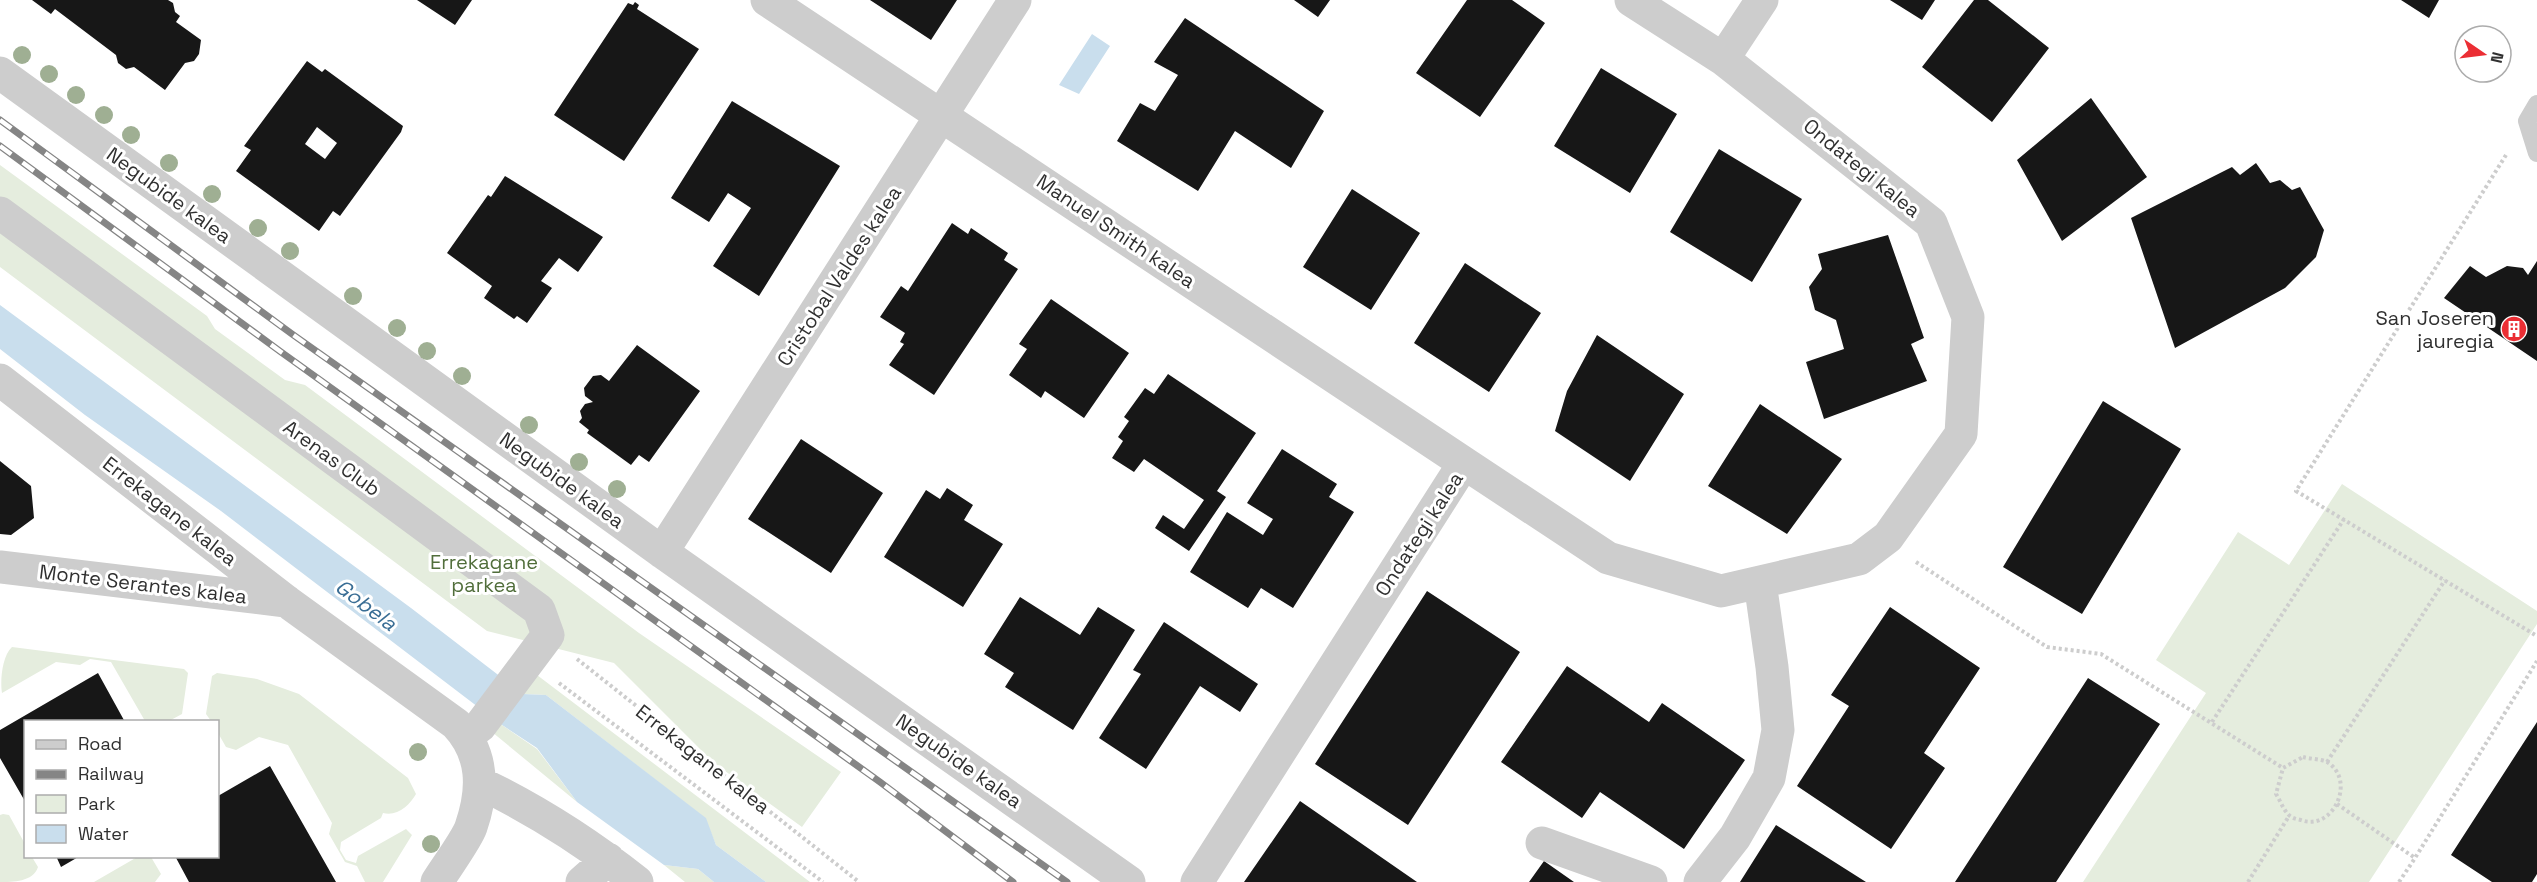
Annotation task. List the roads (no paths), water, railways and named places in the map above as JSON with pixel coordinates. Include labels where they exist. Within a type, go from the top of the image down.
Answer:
[{"type":"street","name":"Manuel Smith kalea","points":[[767,0],[1464,463]]},
{"type":"street","name":"Cristobal Valdes kalea","points":[[662,552],[1016,0]]},
{"type":"street","name":"Ondategi kalea","points":[[1197,882],[1464,463],[1608,558],[1721,591],[1859,559],[1884,541],[1961,434],[1968,317],[1930,223],[1723,59],[1630,0]]},
{"type":"street","points":[[1723,59],[1762,0]]},
{"type":"street","name":"Negubide kalea","points":[[0,73],[662,552],[1129,882]]},
{"type":"street","name":"Arenas Club","points":[[0,213],[539,610],[548,635],[476,750]]},
{"type":"street","name":"Errekagane kalea","points":[[0,380],[286,601],[456,724],[508,796],[608,859],[637,882]]},
{"type":"street","name":"Monte Serantes kalea","points":[[0,567],[286,601]]},
{"type":"street","points":[[1701,882],[1735,837],[1769,778],[1778,730],[1760,582]]},
{"type":"street","points":[[437,882],[471,829],[476,750]]},
{"type":"street","points":[[1542,843],[1651,882]]},
{"type":"street","points":[[582,882],[608,859]]},
{"type":"lane","points":[[2537,104],[2527,121],[2537,153]]},
{"type":"water","points":[[1092,34],[1110,46],[1079,94],[1059,85]]},
{"type":"water","name":"Gobela","points":[[0,305],[411,608],[523,694],[546,695],[706,818],[716,845],[766,882],[714,882],[698,869],[664,865],[577,802],[537,748],[499,723],[221,511],[85,415],[0,349]]},
{"type":"railway","points":[[0,120],[292,334],[1067,882]]},
{"type":"railway","points":[[0,146],[281,352],[880,782],[1013,882]]},
{"type":"place","name":"San Joseren jauregia","points":[[2514,329]]},
{"type":"park label","name":"Errekagane parkea","points":[[484,574]]}]
